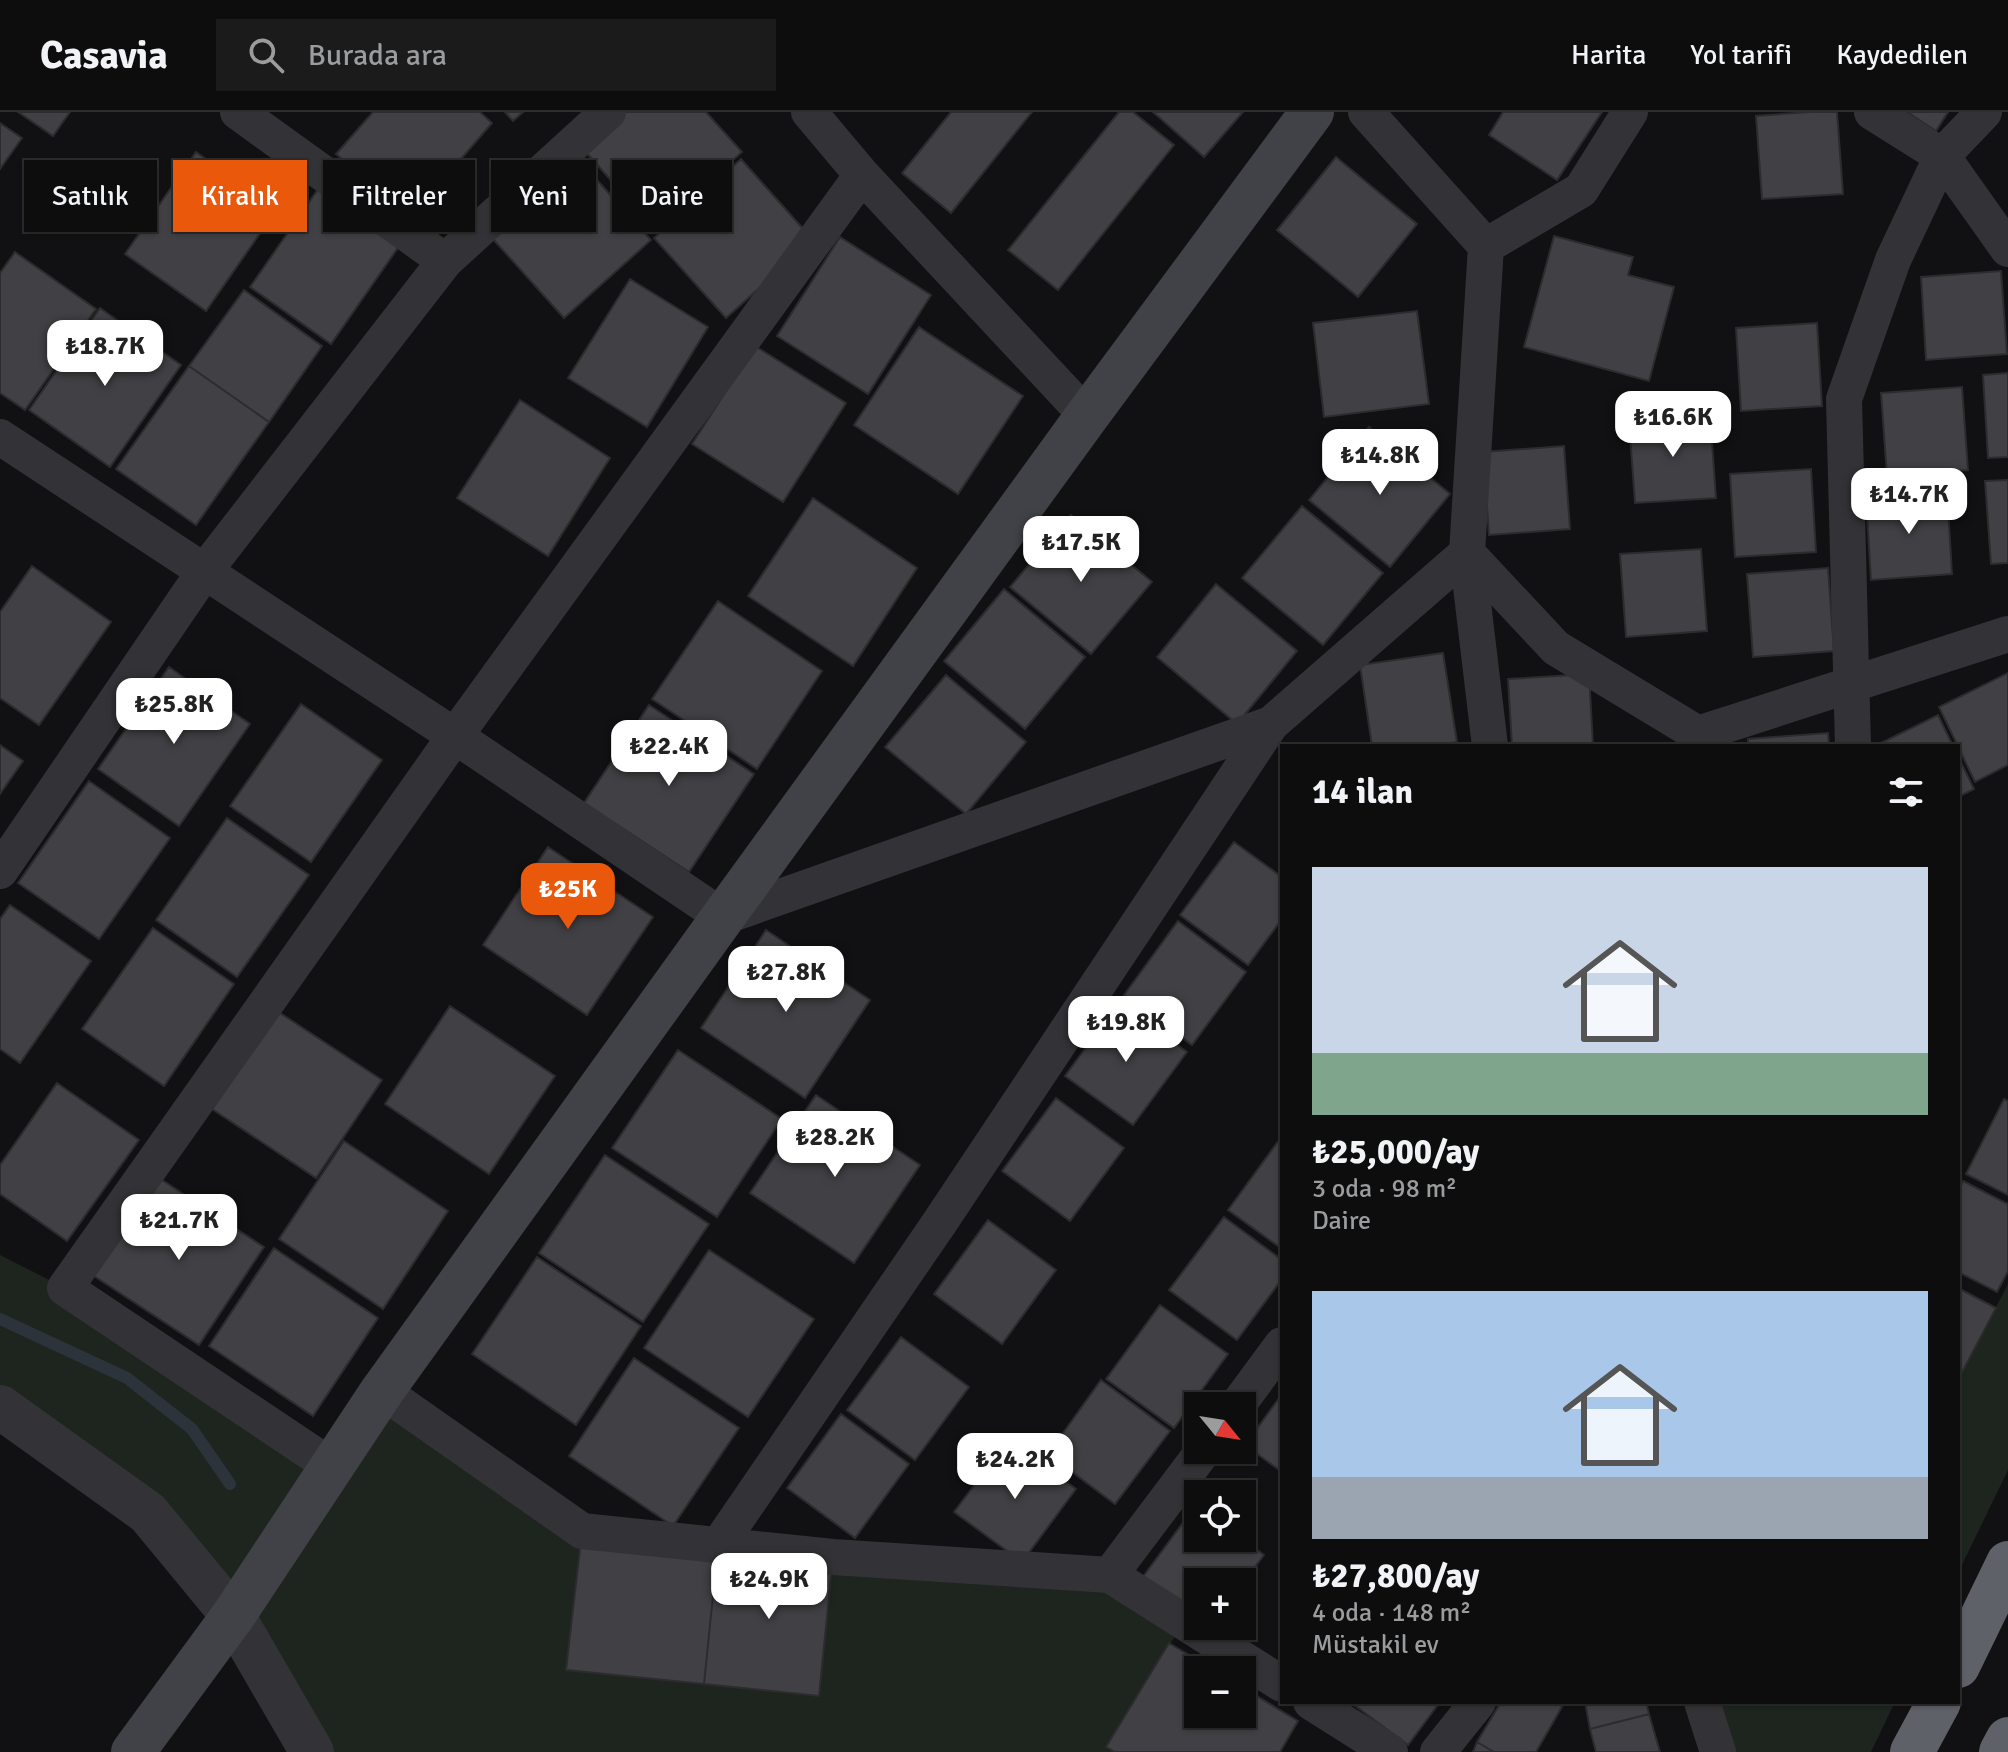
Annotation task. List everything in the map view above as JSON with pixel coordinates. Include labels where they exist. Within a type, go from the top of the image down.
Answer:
[{"type":"highway","points":[[1960,1662],[2008,1563]]},
{"type":"highway","points":[[1912,1752],[1938,1704]]},
{"type":"highway","points":[[2001,1752],[2008,1739]]},
{"type":"main road","points":[[133,1752],[233,1616],[382,1391],[1087,416],[1312,112]]},
{"type":"street","points":[[238,112],[445,261]]},
{"type":"street","points":[[0,871],[204,572],[445,261],[608,112]]},
{"type":"street","points":[[809,112],[862,175],[1087,416]]},
{"type":"street","points":[[1366,112],[1486,246],[1467,553],[1490,744]]},
{"type":"street","points":[[1486,246],[1581,190],[1630,112]]},
{"type":"street","points":[[1872,112],[1942,156],[2008,249]]},
{"type":"street","points":[[1853,744],[1844,399],[1893,260],[1942,156],[1984,112]]},
{"type":"street","points":[[331,1466],[65,1288],[455,736],[862,175]]},
{"type":"street","points":[[0,437],[455,736],[723,917],[1271,724]]},
{"type":"street","points":[[1467,553],[1556,648],[1698,734],[2008,634]]},
{"type":"street","points":[[718,1546],[940,1222],[1271,724],[1467,553]]},
{"type":"street","points":[[1247,1392],[1280,1348]]},
{"type":"street","points":[[382,1391],[582,1531],[833,1557],[1110,1575],[1280,1683]]},
{"type":"street","points":[[0,1407],[148,1513],[233,1616],[312,1752]]},
{"type":"street","points":[[1110,1575],[1193,1464]]},
{"type":"street","points":[[1314,1704],[1390,1752]]},
{"type":"street","points":[[1438,1752],[1476,1704]]},
{"type":"street","points":[[1703,1704],[1718,1752]]},
{"type":"shaded area","points":[[0,1255],[65,1288],[331,1466],[382,1391],[582,1531],[566,1670],[819,1696],[833,1557],[1110,1575],[1184,1622],[1106,1746],[1115,1752],[312,1752],[233,1616],[0,1407]]},
{"type":"shaded area","points":[[2008,1284],[2008,1470],[1960,1569],[1960,1376]]},
{"type":"shaded area","points":[[1703,1704],[1894,1704],[1871,1752],[1718,1752]]},
{"type":"building","points":[[18,112],[70,112],[53,136]]},
{"type":"building","points":[[373,112],[480,112],[492,123],[460,160],[343,160],[336,154]]},
{"type":"building","points":[[505,112],[523,112],[513,121]]},
{"type":"building","points":[[626,112],[706,112],[742,152],[732,161],[612,160],[612,182],[584,150]]},
{"type":"building","points":[[951,112],[1032,112],[951,213],[902,173]]},
{"type":"building","points":[[1119,112],[1133,112],[1174,145],[1058,290],[1008,250]]},
{"type":"building","points":[[1153,112],[1243,112],[1204,157]]},
{"type":"building","points":[[1503,112],[1602,112],[1557,180],[1489,135]]},
{"type":"building","points":[[1837,112],[1843,194],[1762,199],[1756,116]]},
{"type":"building","points":[[1907,112],[1948,112],[1936,131]]},
{"type":"building","points":[[0,123],[22,138],[0,169]]},
{"type":"building","points":[[196,152],[207,160],[190,160]]},
{"type":"building","points":[[1336,157],[1417,224],[1358,297],[1277,230]]},
{"type":"building","points":[[741,159],[813,240],[726,318],[654,238],[661,232],[732,232],[732,167]]},
{"type":"building","points":[[596,179],[612,197],[612,232],[644,232],[651,240],[564,318],[492,238],[499,232],[596,232]]},
{"type":"building","points":[[173,185],[173,232],[261,232],[206,311],[125,254],[140,232],[157,232],[157,208]]},
{"type":"building","points":[[321,185],[323,232],[388,232],[402,242],[331,344],[250,287],[288,232],[307,232],[307,205]]},
{"type":"building","points":[[1554,236],[1633,257],[1628,275],[1674,287],[1649,381],[1524,347]]},
{"type":"building","points":[[840,237],[931,295],[868,394],[777,336]]},
{"type":"building","points":[[15,252],[96,309],[25,410],[0,393],[0,273]]},
{"type":"building","points":[[2001,271],[2007,354],[1926,360],[1921,277]]},
{"type":"building","points":[[630,279],[708,327],[647,427],[568,378]]},
{"type":"building","points":[[244,290],[322,346],[269,422],[189,366]]},
{"type":"building","points":[[100,308],[181,365],[110,467],[29,410]]},
{"type":"building","points":[[1417,311],[1429,404],[1324,417],[1313,323]]},
{"type":"building","points":[[1817,323],[1822,406],[1741,411],[1736,328]]},
{"type":"building","points":[[919,327],[1023,396],[958,494],[854,425]]},
{"type":"building","points":[[755,346],[846,403],[783,502],[692,444]]},
{"type":"building","points":[[189,366],[269,422],[196,525],[116,469]]},
{"type":"building","points":[[2008,373],[2008,457],[1988,458],[1983,375]]},
{"type":"building","points":[[1962,387],[1968,470],[1887,476],[1881,393]]},
{"type":"building","points":[[520,400],[610,458],[548,556],[457,498]]},
{"type":"building","points":[[1710,415],[1716,498],[1635,503],[1629,421]]},
{"type":"building","points":[[1369,427],[1450,494],[1390,567],[1309,500]]},
{"type":"building","points":[[1564,446],[1570,529],[1489,535],[1483,452]]},
{"type":"building","points":[[1811,469],[1816,552],[1735,557],[1730,474]]},
{"type":"building","points":[[2008,480],[2008,563],[1991,564],[1985,481]]},
{"type":"building","points":[[1947,492],[1952,574],[1871,580],[1866,497]]},
{"type":"building","points":[[813,498],[917,568],[853,666],[748,596]]},
{"type":"building","points":[[1302,506],[1383,573],[1323,645],[1242,578]]},
{"type":"building","points":[[1071,515],[1152,582],[1091,654],[1010,587]]},
{"type":"building","points":[[1701,549],[1707,631],[1626,637],[1620,554]]},
{"type":"building","points":[[32,566],[111,622],[39,725],[0,698],[0,612]]},
{"type":"building","points":[[1828,568],[1834,651],[1753,657],[1747,574]]},
{"type":"building","points":[[1216,584],[1297,651],[1237,724],[1157,657]]},
{"type":"building","points":[[1004,589],[1085,657],[1025,729],[944,661]]},
{"type":"building","points":[[718,601],[822,671],[757,769],[652,699]]},
{"type":"building","points":[[1443,653],[1457,742],[1372,744],[1360,665]]},
{"type":"building","points":[[169,667],[250,724],[179,826],[98,769]]},
{"type":"building","points":[[2008,673],[2008,765],[1975,782],[1960,751],[1960,744],[1957,744],[1939,707]]},
{"type":"building","points":[[1589,674],[1593,744],[1512,744],[1508,679]]},
{"type":"building","points":[[946,675],[1026,742],[966,814],[885,747]]},
{"type":"building","points":[[301,704],[382,760],[311,862],[230,806]]},
{"type":"building","points":[[649,705],[754,774],[689,872],[584,803]]},
{"type":"building","points":[[1938,715],[1952,744],[1879,744]]},
{"type":"building","points":[[1828,733],[1829,744],[1748,744],[1748,739]]},
{"type":"building","points":[[0,745],[23,761],[0,794]]},
{"type":"building","points":[[1960,760],[1974,789],[1960,796]]},
{"type":"building","points":[[89,781],[170,838],[99,939],[18,883]]},
{"type":"building","points":[[227,818],[309,875],[237,977],[156,920]]},
{"type":"building","points":[[1234,842],[1280,876],[1280,922],[1248,965],[1180,915]]},
{"type":"building","points":[[548,847],[653,917],[587,1015],[483,945]]},
{"type":"building","points":[[10,905],[91,961],[20,1063],[0,1049],[0,919]]},
{"type":"building","points":[[1178,921],[1246,972],[1192,1045],[1124,995]]},
{"type":"building","points":[[153,928],[234,984],[164,1086],[82,1029]]},
{"type":"building","points":[[766,930],[870,1000],[805,1098],[701,1028]]},
{"type":"building","points":[[1119,1002],[1187,1052],[1133,1125],[1065,1076]]},
{"type":"building","points":[[450,1006],[555,1076],[489,1174],[385,1104]]},
{"type":"building","points":[[277,1011],[382,1080],[316,1178],[212,1109]]},
{"type":"building","points":[[678,1050],[782,1119],[717,1217],[612,1148]]},
{"type":"building","points":[[57,1083],[139,1140],[67,1241],[0,1194],[0,1165]]},
{"type":"building","points":[[816,1095],[920,1165],[854,1263],[750,1193]]},
{"type":"building","points":[[1056,1098],[1124,1148],[1070,1221],[1002,1171]]},
{"type":"building","points":[[2004,1099],[2008,1101],[2008,1195],[1966,1174]]},
{"type":"building","points":[[1280,1139],[1280,1248],[1228,1210]]},
{"type":"building","points":[[344,1141],[448,1211],[383,1309],[279,1239]]},
{"type":"building","points":[[605,1155],[709,1224],[643,1322],[539,1253]]},
{"type":"building","points":[[159,1178],[264,1247],[199,1345],[94,1276]]},
{"type":"building","points":[[1963,1181],[2008,1204],[2008,1271],[1997,1292],[1960,1273],[1960,1187]]},
{"type":"building","points":[[1224,1217],[1280,1259],[1280,1282],[1237,1340],[1169,1290]]},
{"type":"building","points":[[988,1220],[1056,1270],[1002,1344],[934,1294]]},
{"type":"building","points":[[274,1248],[378,1318],[313,1416],[209,1346]]},
{"type":"building","points":[[709,1250],[814,1319],[748,1417],[644,1348]]},
{"type":"building","points":[[537,1257],[641,1326],[576,1425],[472,1354]]},
{"type":"building","points":[[1960,1289],[1996,1308],[1960,1376]]},
{"type":"building","points":[[1160,1305],[1228,1354],[1200,1392],[1184,1392],[1184,1414],[1174,1428],[1106,1379]]},
{"type":"building","points":[[901,1337],[969,1387],[915,1460],[847,1410]]},
{"type":"building","points":[[634,1358],[739,1428],[673,1526],[569,1456]]},
{"type":"building","points":[[1101,1380],[1170,1431],[1115,1504],[1048,1454]]},
{"type":"building","points":[[1280,1397],[1280,1471],[1256,1453],[1256,1430]]},
{"type":"building","points":[[841,1414],[909,1464],[855,1538],[787,1488]]},
{"type":"building","points":[[1009,1439],[1076,1489],[1022,1562],[954,1512]]},
{"type":"building","points":[[1184,1521],[1184,1552],[1256,1552],[1256,1549],[1264,1555],[1254,1568],[1184,1568],[1184,1610],[1142,1578]]},
{"type":"building","points":[[582,1531],[718,1546],[704,1684],[566,1670]]},
{"type":"building","points":[[718,1546],[833,1557],[819,1696],[704,1684]]},
{"type":"building","points":[[1169,1643],[1191,1656],[1184,1656],[1184,1728],[1256,1728],[1256,1696],[1298,1721],[1280,1752],[1115,1752],[1106,1747]]},
{"type":"building","points":[[1353,1704],[1439,1704],[1408,1745]]},
{"type":"building","points":[[1500,1704],[1563,1705],[1536,1752],[1494,1752],[1477,1742]]},
{"type":"building","points":[[1585,1704],[1646,1704],[1649,1714],[1590,1729]]},
{"type":"building","points":[[1649,1714],[1660,1752],[1596,1752],[1590,1729]]},
{"type":"building","points":[[1477,1742],[1494,1752],[1473,1752]]},
{"type":"waterway","points":[[0,1319],[127,1378],[192,1429],[230,1484]]}]
